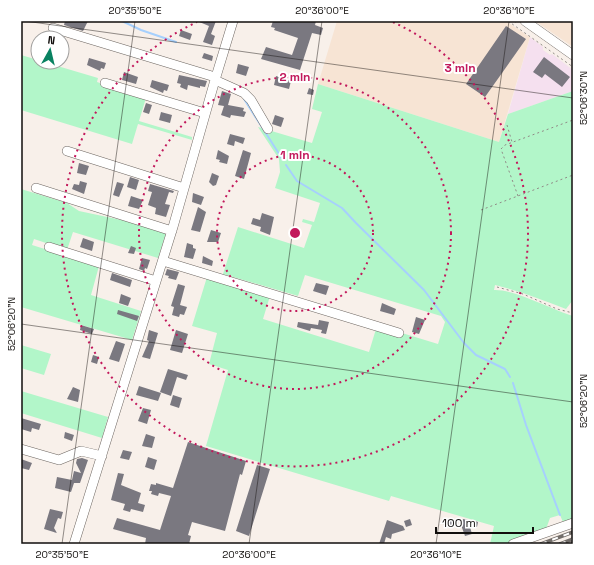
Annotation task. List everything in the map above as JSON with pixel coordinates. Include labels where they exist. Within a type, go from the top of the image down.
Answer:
[{"type":"street","points":[[74,544],[163,261],[215,78],[233,21]]},
{"type":"street","points":[[525,21],[573,55]]},
{"type":"street","points":[[54,28],[215,78],[244,93],[251,100],[268,129]]},
{"type":"street","points":[[105,83],[205,113]]},
{"type":"street","points":[[67,151],[184,188]]},
{"type":"street","points":[[36,188],[172,230]]},
{"type":"street","points":[[49,247],[156,281]]},
{"type":"street","points":[[163,261],[399,334]]},
{"type":"street","points":[[21,449],[59,460],[81,450],[102,456]]},
{"type":"street","points":[[514,544],[573,523]]},
{"type":"path","points":[[508,21],[573,67]]},
{"type":"path","points":[[518,196],[501,149],[512,142],[573,120]]},
{"type":"path","points":[[506,125],[512,142]]},
{"type":"path","points":[[481,210],[573,175]]},
{"type":"path","points":[[497,287],[523,294],[557,309],[573,313]]},
{"type":"shaded area","points":[[337,21],[506,21],[530,37],[499,142],[318,84]]},
{"type":"shaded area","points":[[535,21],[573,21],[573,47]]},
{"type":"shaded area","points":[[530,37],[543,47],[543,50],[550,55],[552,54],[573,70],[573,91],[508,114]]},
{"type":"green space","points":[[21,55],[30,58],[30,70],[70,70],[98,78],[97,82],[146,98],[139,121],[192,137],[192,140],[138,124],[132,144],[21,110]]},
{"type":"green space","points":[[318,84],[499,142],[508,114],[573,91],[573,300],[566,309],[504,287],[495,285],[494,290],[523,296],[573,316],[573,519],[563,522],[560,515],[550,518],[546,529],[507,544],[490,544],[494,526],[391,496],[389,501],[206,446],[228,370],[209,364],[217,333],[192,326],[207,277],[270,296],[263,319],[369,352],[376,329],[402,333],[438,344],[445,322],[441,316],[305,275],[298,296],[223,274],[238,227],[304,248],[312,225],[302,222],[303,219],[314,222],[320,203],[275,188],[280,172],[279,159],[258,127],[312,143],[322,112],[312,109]]},
{"type":"green space","points":[[21,189],[67,203],[79,211],[126,221],[166,233],[158,258],[73,232],[67,250],[34,239],[32,245],[99,266],[91,295],[141,311],[132,340],[21,307]]},
{"type":"green space","points":[[21,345],[51,354],[44,375],[21,368]]},
{"type":"green space","points":[[21,391],[108,417],[102,438],[21,413]]},
{"type":"building","points":[[65,21],[88,21],[83,31],[64,25]]},
{"type":"building","points":[[197,21],[216,21],[211,34],[215,36],[212,45],[203,42],[209,26]]},
{"type":"building","points":[[273,21],[316,21],[315,25],[323,28],[321,35],[312,33],[300,70],[261,59],[266,47],[292,55],[298,38],[274,30],[275,28],[271,27]]},
{"type":"building","points":[[506,26],[526,39],[485,97],[466,84]]},
{"type":"building","points":[[181,30],[192,34],[190,40],[179,36]]},
{"type":"building","points":[[204,53],[213,56],[212,61],[202,58]]},
{"type":"building","points":[[544,57],[570,77],[562,87],[545,74],[542,78],[533,72]]},
{"type":"building","points":[[89,58],[106,63],[104,69],[101,68],[100,71],[87,65]]},
{"type":"building","points":[[238,64],[249,67],[246,76],[236,73]]},
{"type":"building","points":[[124,72],[138,77],[136,84],[122,80]]},
{"type":"building","points":[[179,75],[207,81],[205,87],[200,86],[200,88],[188,85],[187,90],[180,87],[181,84],[177,83]]},
{"type":"building","points":[[276,76],[291,81],[289,89],[274,85]]},
{"type":"building","points":[[152,80],[169,85],[167,91],[164,90],[163,93],[150,87]]},
{"type":"building","points":[[309,88],[314,90],[313,95],[307,94]]},
{"type":"building","points":[[222,91],[231,94],[228,105],[244,108],[243,111],[246,112],[244,117],[231,115],[230,118],[221,115],[224,106],[218,105]]},
{"type":"building","points":[[146,103],[152,105],[149,114],[143,112]]},
{"type":"building","points":[[161,112],[172,115],[170,123],[159,120]]},
{"type":"building","points":[[275,115],[284,118],[281,127],[272,124]]},
{"type":"building","points":[[230,134],[245,138],[243,144],[235,141],[234,146],[227,144]]},
{"type":"building","points":[[218,150],[229,156],[227,164],[219,162],[220,160],[216,159]]},
{"type":"building","points":[[243,150],[251,153],[244,179],[235,176]]},
{"type":"building","points":[[79,163],[89,166],[86,175],[77,173]]},
{"type":"building","points":[[212,173],[219,176],[216,185],[213,186],[209,182]]},
{"type":"building","points":[[130,177],[139,180],[136,190],[127,187]]},
{"type":"building","points":[[80,181],[87,183],[84,194],[72,189],[74,184],[79,185]]},
{"type":"building","points":[[117,182],[124,184],[119,197],[113,195]]},
{"type":"building","points":[[150,184],[174,191],[173,193],[169,192],[165,204],[170,205],[166,217],[155,214],[156,208],[148,205],[152,192],[148,191]]},
{"type":"building","points":[[193,193],[204,197],[201,205],[192,202]]},
{"type":"building","points":[[131,196],[143,200],[139,209],[128,206]]},
{"type":"building","points":[[198,207],[206,212],[200,232],[191,230]]},
{"type":"building","points":[[262,213],[274,217],[270,235],[260,231],[261,227],[251,224],[253,218],[260,220]]},
{"type":"building","points":[[211,230],[221,233],[218,242],[207,242]]},
{"type":"building","points":[[83,238],[94,242],[92,251],[80,247]]},
{"type":"building","points":[[187,243],[193,245],[193,248],[196,249],[193,259],[184,257]]},
{"type":"building","points":[[131,246],[136,248],[134,254],[128,253]]},
{"type":"building","points":[[203,256],[213,261],[212,266],[202,263]]},
{"type":"building","points":[[142,258],[150,260],[147,269],[145,268],[144,271],[139,269]]},
{"type":"building","points":[[167,269],[179,272],[176,280],[168,278],[169,276],[165,275]]},
{"type":"building","points":[[112,273],[132,280],[130,287],[110,280]]},
{"type":"building","points":[[316,283],[329,286],[326,295],[313,291]]},
{"type":"building","points":[[178,284],[185,286],[180,305],[187,307],[184,315],[180,314],[179,317],[172,315],[174,307],[171,306]]},
{"type":"building","points":[[121,294],[131,298],[128,306],[119,303]]},
{"type":"building","points":[[382,303],[396,309],[394,315],[380,311]]},
{"type":"building","points":[[118,310],[139,316],[137,321],[117,314]]},
{"type":"building","points":[[416,317],[425,320],[419,334],[412,332]]},
{"type":"building","points":[[319,320],[329,322],[326,334],[321,333],[322,330],[311,328],[310,331],[297,327],[298,322],[318,325]]},
{"type":"building","points":[[81,325],[94,329],[92,334],[80,330]]},
{"type":"building","points":[[149,330],[158,333],[150,359],[142,357],[149,341],[147,340]]},
{"type":"building","points":[[176,330],[188,334],[182,353],[170,350]]},
{"type":"building","points":[[116,341],[125,344],[119,362],[109,359]]},
{"type":"building","points":[[93,355],[99,357],[97,364],[91,362]]},
{"type":"building","points":[[168,369],[188,375],[186,380],[177,377],[171,396],[160,392]]},
{"type":"building","points":[[139,386],[161,393],[158,401],[136,395]]},
{"type":"building","points":[[73,387],[80,390],[78,402],[67,399]]},
{"type":"building","points":[[173,395],[182,398],[179,408],[170,405]]},
{"type":"building","points":[[143,408],[151,410],[147,424],[138,421]]},
{"type":"building","points":[[21,418],[41,424],[39,430],[32,428],[31,432],[21,429]]},
{"type":"building","points":[[65,432],[74,435],[72,441],[64,438]]},
{"type":"building","points":[[146,434],[155,437],[152,448],[142,446]]},
{"type":"building","points":[[188,442],[246,461],[242,475],[240,474],[225,531],[192,522],[188,535],[191,536],[189,544],[145,544],[146,538],[113,529],[117,518],[160,530],[171,496],[159,493],[158,496],[151,494],[152,491],[149,491],[151,484],[156,485],[156,483],[173,488]]},
{"type":"building","points":[[123,450],[132,452],[129,460],[120,458]]},
{"type":"building","points":[[148,457],[157,460],[154,470],[145,467]]},
{"type":"building","points":[[82,458],[88,460],[80,483],[74,483],[71,492],[55,488],[57,477],[72,480],[74,471],[81,473],[76,463],[77,459]]},
{"type":"building","points":[[21,459],[32,463],[29,470],[21,468]]},
{"type":"building","points":[[257,465],[270,469],[249,536],[236,531]]},
{"type":"building","points":[[118,473],[124,474],[121,485],[141,493],[138,503],[145,505],[143,512],[131,509],[130,512],[123,510],[125,504],[111,500]]},
{"type":"building","points":[[50,509],[63,512],[61,519],[58,518],[54,528],[57,533],[44,529]]},
{"type":"building","points":[[410,519],[412,525],[406,527],[404,521]]},
{"type":"building","points":[[450,519],[454,525],[445,528],[443,522]]},
{"type":"building","points":[[463,519],[468,520],[472,534],[465,536],[461,525]]},
{"type":"building","points":[[387,520],[403,526],[405,530],[392,534],[391,539],[386,537],[384,544],[379,544]]},
{"type":"building","points":[[472,520],[478,522],[477,527],[470,525]]},
{"type":"waterway","points":[[122,21],[141,30],[176,42]]},
{"type":"waterway","points":[[244,99],[283,160]]},
{"type":"waterway","points":[[286,165],[297,181],[342,208],[424,290],[464,343],[476,355],[505,369],[510,377]]},
{"type":"waterway","points":[[513,383],[526,425],[560,515]]},
{"type":"railway","points":[[541,544],[573,532]]},
{"type":"railway","points":[[560,544],[573,539]]}]
